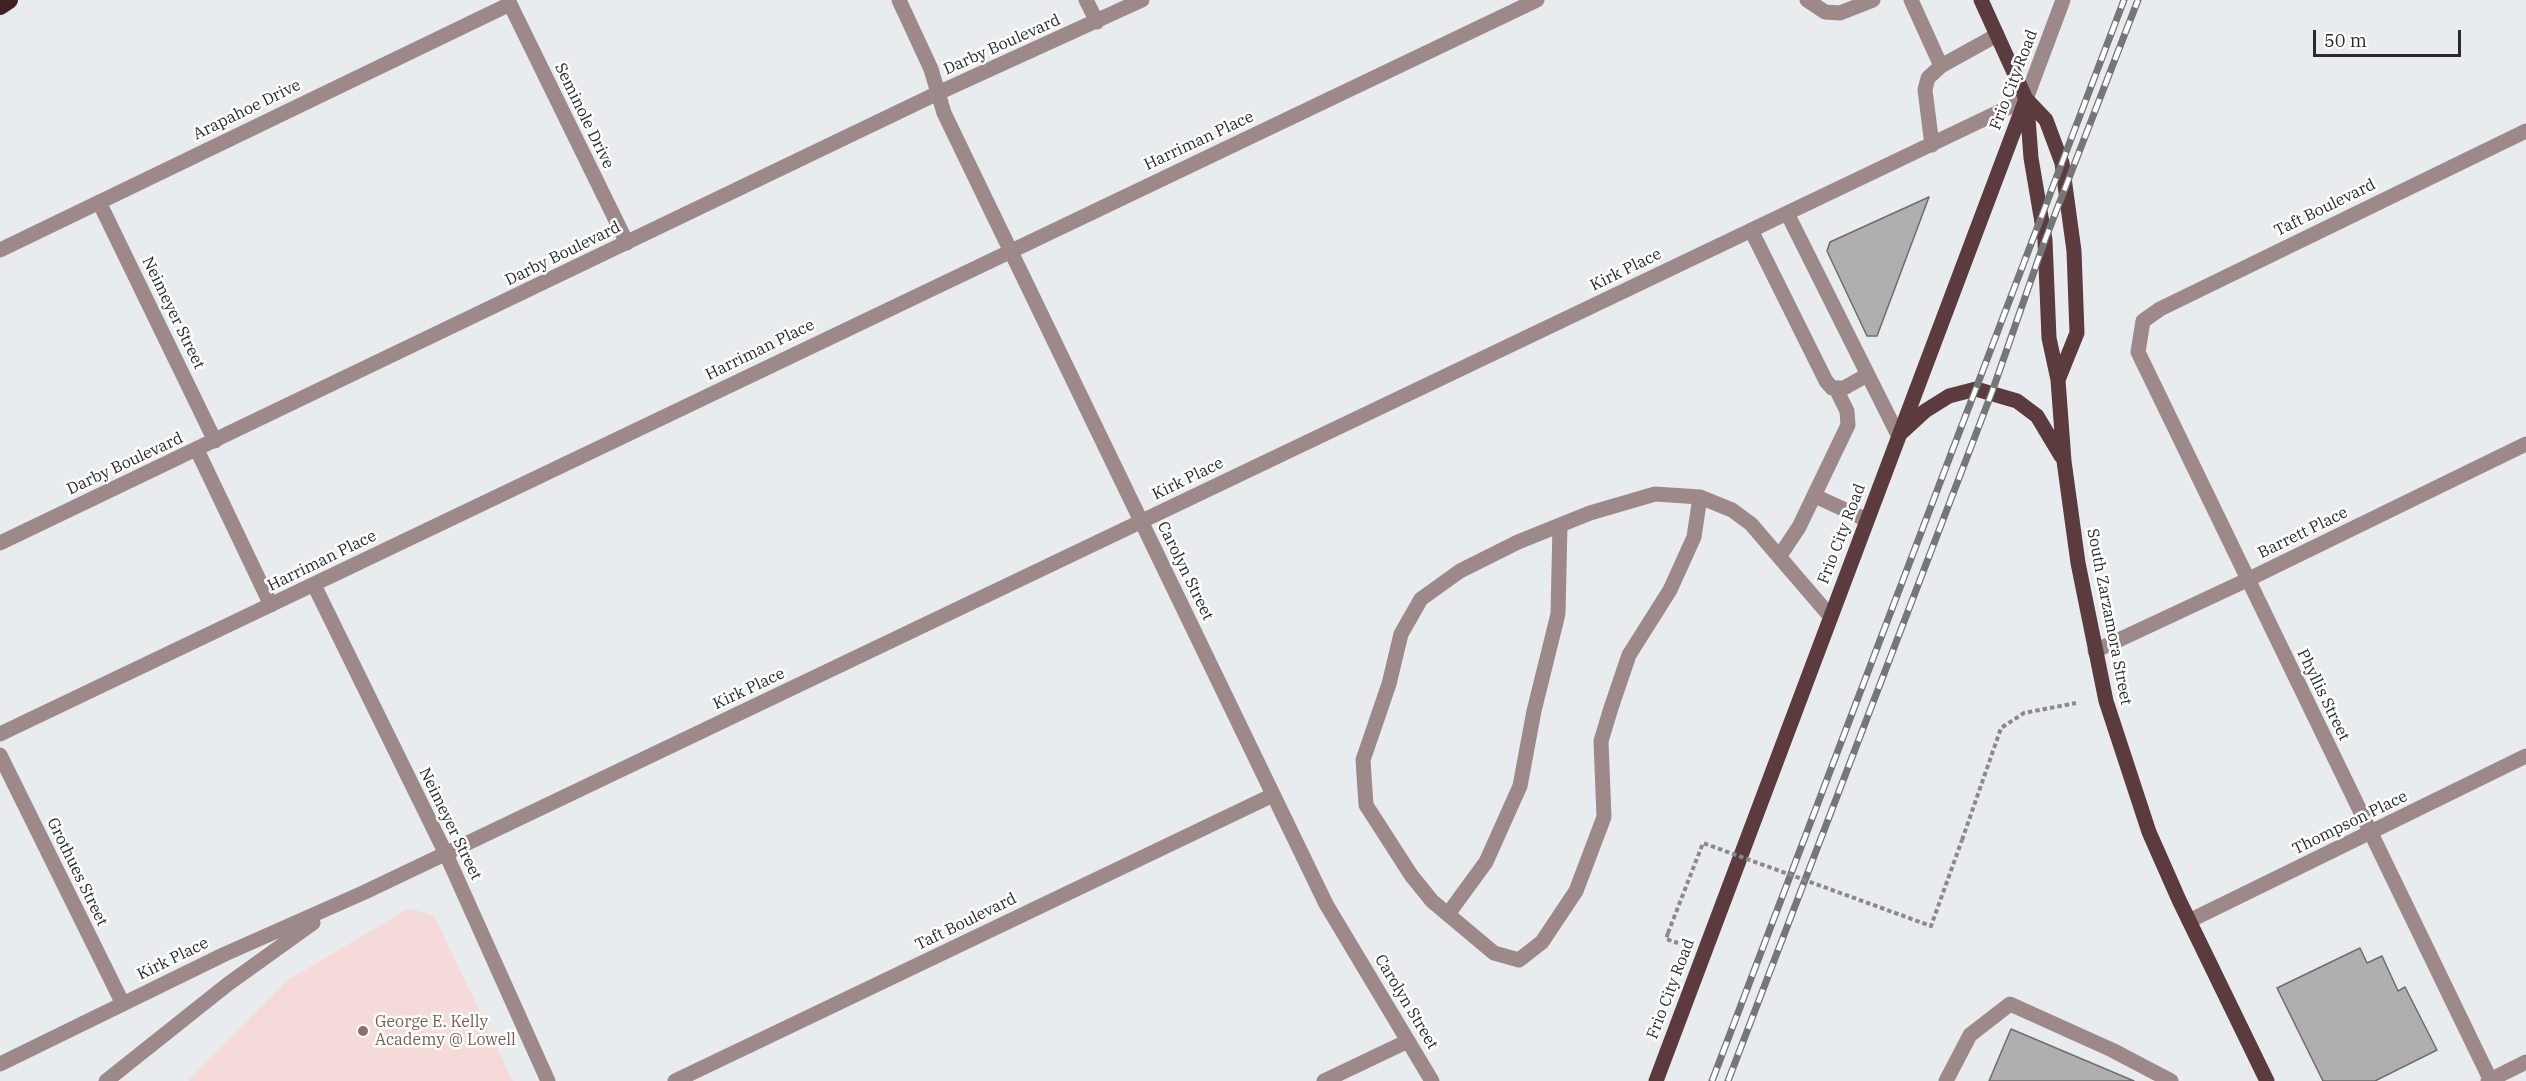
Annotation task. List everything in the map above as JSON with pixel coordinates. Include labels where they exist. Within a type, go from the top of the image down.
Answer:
[{"type":"highway","points":[[0,6],[9,0]]},
{"type":"main road","name":"South Zarzamora Street","points":[[1981,0],[2026,99],[2031,158],[2047,268],[2049,338],[2058,380],[2064,461],[2078,563],[2106,701],[2149,832],[2189,921],[2267,1081]]},
{"type":"main road","name":"South Zarzamora Street","points":[[2026,99],[2046,120],[2062,163],[2070,212],[2077,333],[2058,380]]},
{"type":"main road","name":"Frio City Road","points":[[1656,1081],[2026,99]]},
{"type":"main road","points":[[1898,435],[1925,411],[1949,396],[1976,389],[2017,401],[2037,416],[2064,461]]},
{"type":"street","name":"Carolyn Street","points":[[899,0],[931,69],[944,113],[1326,904],[1432,1081]]},
{"type":"street","points":[[1086,0],[1096,22]]},
{"type":"street","name":"Darby Boulevard","points":[[0,543],[938,93],[1142,0]]},
{"type":"street","name":"Harriman Place","points":[[0,734],[1537,0]]},
{"type":"street","points":[[1807,0],[1825,12],[1840,13],[1874,0]]},
{"type":"street","points":[[1911,0],[1941,66]]},
{"type":"street","name":"Frio City Road","points":[[2026,99],[2063,0]]},
{"type":"street","name":"Arapahoe Drive","points":[[0,250],[509,2]]},
{"type":"street","name":"Seminole Drive","points":[[509,2],[627,243]]},
{"type":"street","points":[[1932,145],[1925,90],[1928,78],[1941,66],[1998,35]]},
{"type":"street","name":"Kirk Place","points":[[0,1064],[225,954],[446,854],[2026,99]]},
{"type":"street","name":"Taft Boulevard","points":[[2143,321],[2160,309],[2526,131]]},
{"type":"street","name":"Neimeyer Street","points":[[99,202],[215,441]]},
{"type":"street","points":[[1787,213],[1898,435]]},
{"type":"street","points":[[1751,230],[1822,375],[1836,389],[1847,411],[1848,425],[1815,496],[1779,557]]},
{"type":"street","name":"Phyllis Street","points":[[2143,321],[2138,352],[2490,1081]]},
{"type":"street","points":[[1836,389],[1844,388],[1867,375]]},
{"type":"street","name":"Barrett Place","points":[[2095,651],[2247,580],[2526,444]]},
{"type":"street","points":[[196,450],[271,605]]},
{"type":"street","points":[[1700,497],[1694,537],[1670,590],[1629,655],[1611,708],[1601,741],[1604,817],[1576,891],[1542,942],[1519,960],[1494,953],[1432,901],[1411,875],[1365,805],[1363,760],[1389,684],[1401,634],[1421,599],[1460,571],[1518,542],[1560,525],[1655,494],[1700,497],[1732,510],[1751,524],[1830,615]]},
{"type":"street","points":[[1815,496],[1867,520]]},
{"type":"street","points":[[1448,914],[1486,862],[1520,786],[1534,711],[1558,614],[1560,525]]},
{"type":"street","name":"Neimeyer Street","points":[[314,585],[446,854],[548,1081]]},
{"type":"street","name":"Grothues Street","points":[[0,755],[123,1004]]},
{"type":"street","name":"Thompson Place","points":[[2189,921],[2526,756]]},
{"type":"street","name":"Taft Boulevard","points":[[675,1081],[1273,795]]},
{"type":"street","name":"Kirk Place","points":[[106,1081],[281,944],[365,892]]},
{"type":"street","points":[[1946,1081],[1970,1035],[2010,1004],[2112,1050],[2171,1081]]},
{"type":"street","points":[[1324,1081],[1408,1041]]},
{"type":"street","points":[[2490,1081],[2526,1062]]},
{"type":"path","points":[[1678,943],[1666,939],[1703,843],[1931,926],[2001,728],[2024,713],[2076,703]]},
{"type":"shaded area","name":"George E. Kelly Academy @ Lowell","points":[[409,908],[434,916],[513,1081],[188,1081],[288,980]]},
{"type":"building","points":[[1929,197],[1877,336],[1867,336],[1827,251],[1830,242]]},
{"type":"building","points":[[2360,948],[2367,963],[2382,956],[2398,991],[2405,987],[2437,1050],[2375,1081],[2323,1081],[2277,988]]},
{"type":"building","points":[[2011,1029],[2134,1081],[1989,1081]]},
{"type":"railway","points":[[1712,1081],[2124,0]]},
{"type":"railway","points":[[1728,1081],[1992,392],[2045,240],[2138,0]]},
{"type":"place","name":"George E. Kelly Academy @ Lowell","points":[[363,1031]]}]
